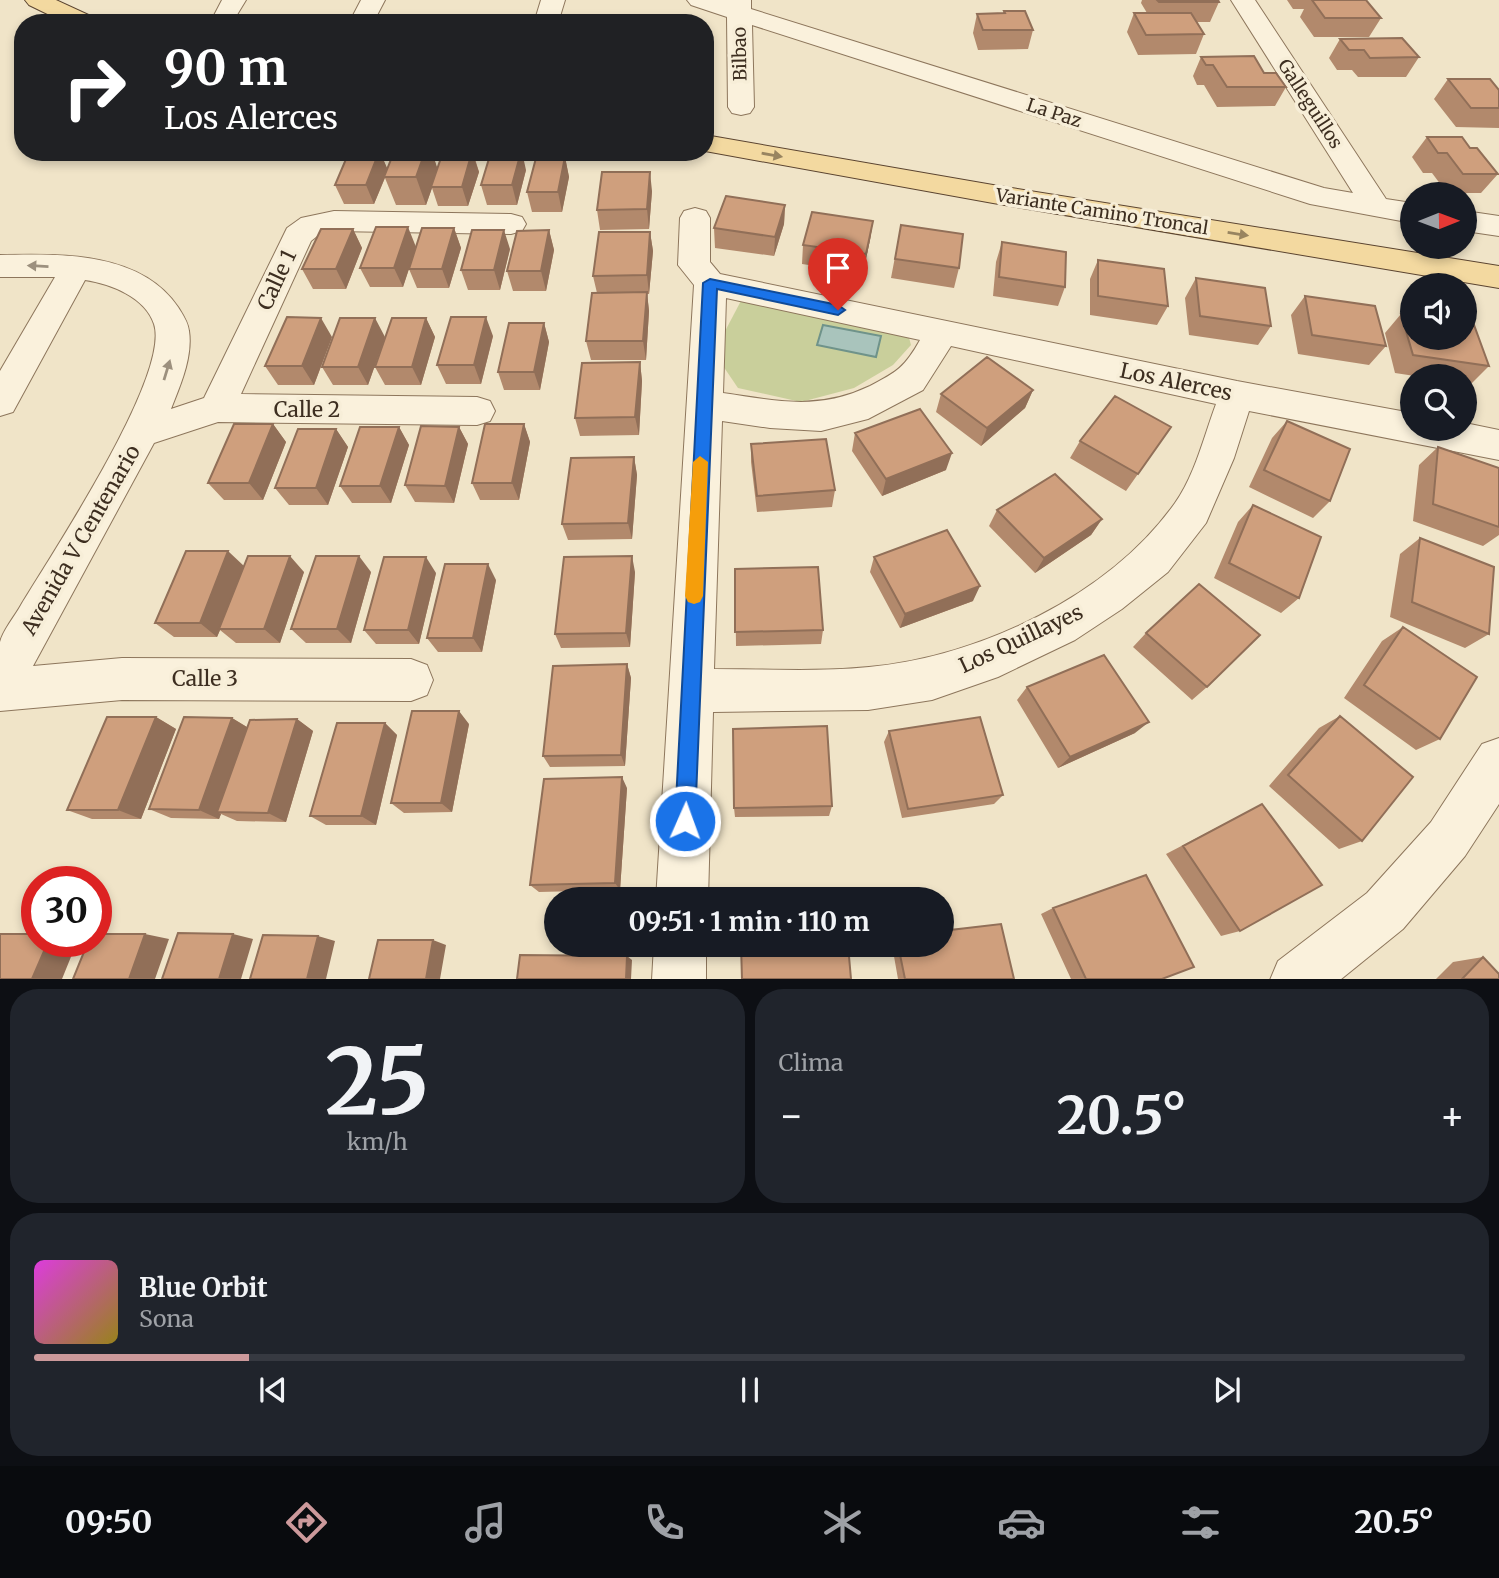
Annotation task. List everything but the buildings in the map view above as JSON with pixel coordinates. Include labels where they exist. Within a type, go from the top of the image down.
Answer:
[{"type":"main road","points":[[37,0],[67,14]]},
{"type":"main road","name":"Variante Camino Troncal","points":[[714,145],[993,194],[1499,277]]},
{"type":"street","name":"La Paz","points":[[699,0],[739,6],[1320,197],[1400,211]]},
{"type":"street","name":"Galleguillos","points":[[1243,0],[1377,208]]},
{"type":"street","name":"Bilbao","points":[[739,6],[741,107]]},
{"type":"street","points":[[682,887],[710,283],[694,265],[695,218]]},
{"type":"street","name":"Calle 1","points":[[217,408],[298,235],[312,225],[334,221],[511,223]]},
{"type":"street","points":[[1477,223],[1499,226]]},
{"type":"street","name":"Avenida V Centenario","points":[[0,266],[76,268],[113,275],[150,292],[171,322],[171,358],[157,402],[0,683]]},
{"type":"street","points":[[0,402],[76,268]]},
{"type":"street","name":"Los Alerces","points":[[710,283],[1237,396],[1400,425]]},
{"type":"street","points":[[703,404],[770,414],[821,417],[855,409],[911,381],[927,359],[941,332]]},
{"type":"street","name":"Los Quillayes","points":[[690,691],[868,689],[932,679],[983,662],[1060,626],[1107,596],[1154,559],[1192,511],[1215,458],[1237,396]]},
{"type":"street","name":"Calle 2","points":[[141,433],[217,408],[477,411]]},
{"type":"street","points":[[1477,440],[1499,444]]},
{"type":"street","name":"Calle 3","points":[[0,690],[122,679],[411,680]]},
{"type":"street","points":[[1297,979],[1385,911],[1448,839],[1499,761]]},
{"type":"street","points":[[679,979],[680,957]]},
{"type":"green space","points":[[743,297],[908,334],[911,345],[893,365],[854,388],[801,402],[738,388],[721,363],[723,335]]},
{"type":"water","points":[[823,325],[881,336],[876,357],[817,345]]},
{"type":"slow traffic","points":[[694,596],[700,462]]},
{"type":"route","points":[[685,821],[710,283],[838,310]]}]
